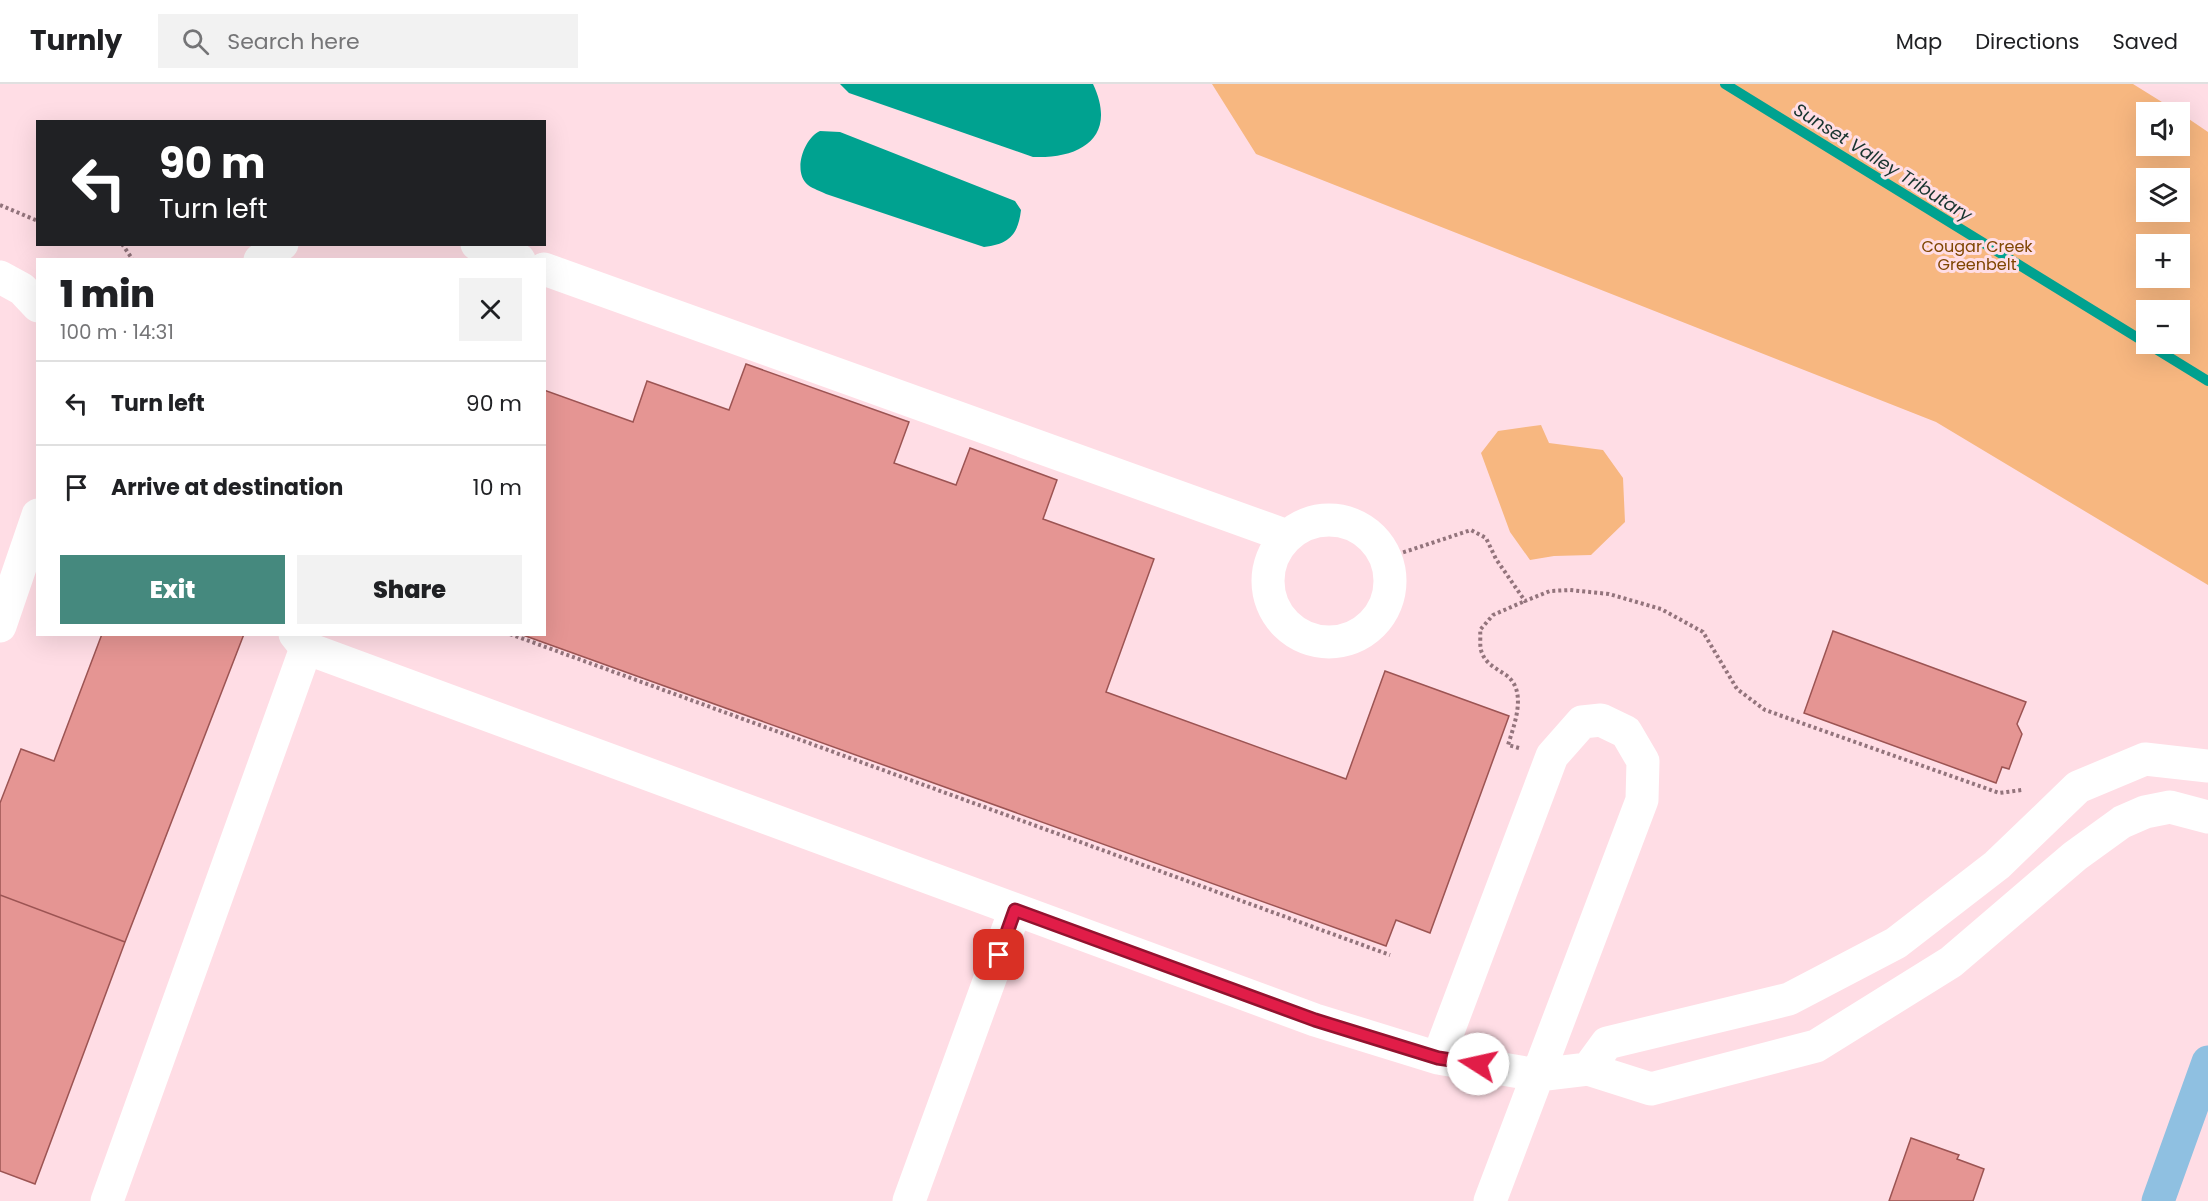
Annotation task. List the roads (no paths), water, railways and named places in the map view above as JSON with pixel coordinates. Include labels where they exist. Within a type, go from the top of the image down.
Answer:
[{"type":"main road","points":[[2158,1201],[2208,1062]]},
{"type":"lane","points":[[263,258],[279,246]]},
{"type":"lane","points":[[482,246],[514,258]]},
{"type":"lane","points":[[546,270],[1287,536]]},
{"type":"lane","points":[[0,277],[22,289],[36,304]]},
{"type":"lane","points":[[1321,519],[1342,520],[1370,534],[1384,551],[1391,572],[1390,593],[1381,615],[1366,630],[1354,637],[1333,642],[1314,640],[1294,631],[1281,618],[1271,600],[1267,579],[1272,558],[1287,536],[1304,524],[1321,519]]},
{"type":"lane","points":[[0,626],[36,521]]},
{"type":"lane","points":[[107,1201],[301,641],[1015,910],[1315,1020],[1438,1058],[1538,1075],[1588,1069],[1651,1089],[1816,1046],[1951,962],[2075,856],[2122,822],[2145,812],[2170,807],[2208,817]]},
{"type":"lane","points":[[1438,1058],[1552,756],[1582,722],[1601,720],[1626,732],[1643,761],[1642,800],[1490,1201]]},
{"type":"lane","points":[[1588,1069],[1607,1043],[1789,999],[1896,943],[1997,865],[2078,787],[2145,759],[2208,766]]},
{"type":"lane","points":[[909,1201],[1015,910]]},
{"type":"waterway","name":"Sunset Valley Tributary","points":[[1725,84],[2208,381]]},
{"type":"park label","name":"Cougar Creek Greenbelt","points":[[1977,255]]}]
